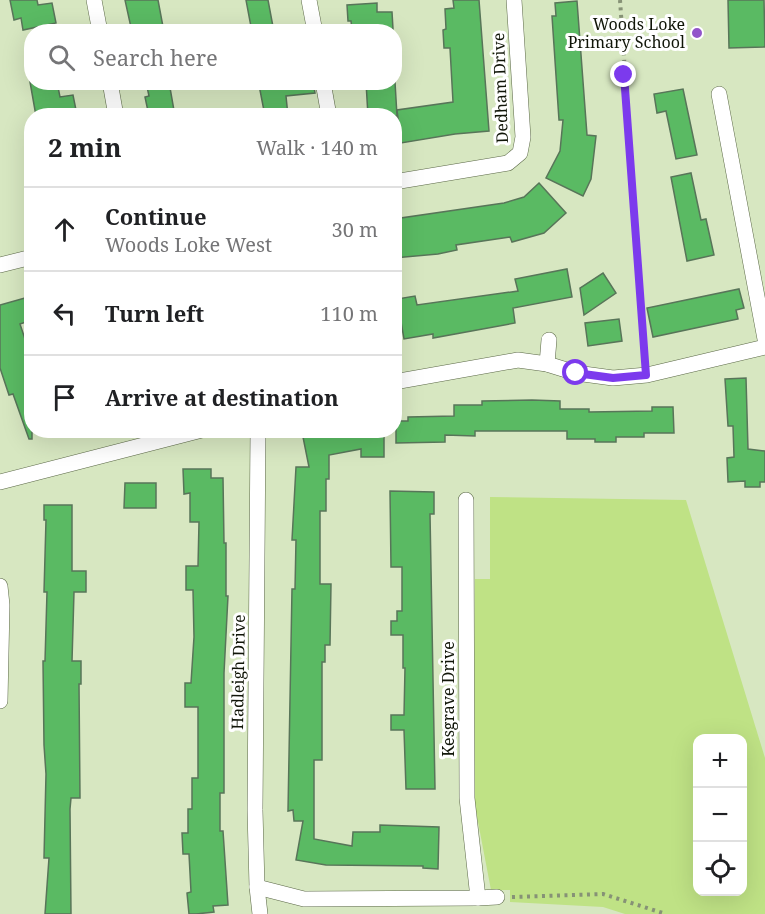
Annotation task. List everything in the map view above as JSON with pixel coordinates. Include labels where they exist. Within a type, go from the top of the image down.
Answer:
[{"type":"street","points":[[94,0],[98,24]]},
{"type":"street","points":[[309,0],[314,24]]},
{"type":"street","name":"Dedham Drive","points":[[402,181],[508,163],[520,153],[523,137],[514,0]]},
{"type":"street","points":[[111,90],[115,108]]},
{"type":"street","points":[[324,90],[327,108]]},
{"type":"street","points":[[719,93],[765,339]]},
{"type":"street","points":[[0,266],[24,259]]},
{"type":"street","points":[[547,364],[549,340]]},
{"type":"street","points":[[402,381],[518,360],[547,364],[576,373],[613,378],[646,375],[765,347]]},
{"type":"street","points":[[0,482],[171,438]]},
{"type":"street","name":"Hadleigh Drive","points":[[258,438],[255,798],[257,887],[260,914]]},
{"type":"street","name":"Kesgrave Drive","points":[[466,500],[467,798],[478,898]]},
{"type":"street","points":[[0,586],[0,701]]},
{"type":"street","points":[[257,887],[304,899],[497,897]]},
{"type":"path","points":[[620,0],[646,375]]},
{"type":"path","points":[[497,897],[603,894],[666,914]]},
{"type":"green space","points":[[490,497],[686,500],[765,758],[765,914],[625,914],[603,907],[510,902],[510,890],[491,890],[474,801],[475,579],[490,579]]},
{"type":"building","points":[[10,0],[37,0],[38,5],[52,3],[56,23],[24,24],[23,30],[21,18],[14,20]]},
{"type":"building","points":[[125,0],[158,0],[162,24],[130,24]]},
{"type":"building","points":[[246,0],[268,0],[272,24],[250,24]]},
{"type":"building","points":[[453,0],[479,0],[489,131],[402,143],[402,109],[453,102],[450,48],[444,48],[443,30],[446,29],[445,9],[454,8]]},
{"type":"building","points":[[728,0],[764,0],[765,47],[729,48]]},
{"type":"building","points":[[577,1],[587,135],[596,136],[591,179],[583,196],[546,178],[560,151],[563,120],[559,120],[552,16],[556,16],[555,3]]},
{"type":"building","points":[[377,3],[377,12],[392,12],[393,24],[351,24],[351,21],[348,21],[347,5]]},
{"type":"building","points":[[683,89],[697,155],[676,159],[666,111],[657,113],[654,94]]},
{"type":"building","points":[[31,90],[59,90],[60,97],[73,95],[76,108],[35,108]]},
{"type":"building","points":[[148,90],[170,90],[174,108],[147,108],[145,97],[149,96]]},
{"type":"building","points":[[260,90],[314,90],[315,93],[286,96],[287,108],[263,108]]},
{"type":"building","points":[[366,90],[395,90],[397,108],[368,108]]},
{"type":"building","points":[[691,173],[701,220],[706,219],[714,255],[687,261],[671,177]]},
{"type":"building","points":[[539,183],[566,213],[544,233],[512,242],[510,237],[456,245],[457,250],[438,254],[402,257],[402,218],[504,203],[524,197]]},
{"type":"building","points":[[567,269],[572,297],[513,308],[515,323],[433,338],[433,334],[404,339],[402,298],[415,296],[417,305],[518,291],[515,279]]},
{"type":"building","points":[[603,273],[616,293],[584,315],[580,288]]},
{"type":"building","points":[[739,289],[744,308],[736,310],[738,319],[653,337],[647,308]]},
{"type":"building","points":[[24,298],[24,323],[20,324],[24,336],[24,425],[13,394],[9,395],[0,368],[0,305]]},
{"type":"building","points":[[619,319],[622,341],[588,346],[585,323]]},
{"type":"building","points":[[746,378],[748,449],[765,451],[765,482],[760,482],[760,487],[745,487],[745,481],[728,482],[727,458],[734,457],[733,426],[728,426],[725,379]]},
{"type":"building","points":[[482,401],[560,401],[560,409],[589,409],[589,412],[652,411],[652,407],[673,407],[674,433],[644,433],[644,437],[616,437],[616,442],[595,442],[595,439],[567,439],[567,431],[475,431],[475,436],[445,435],[445,442],[396,443],[396,438],[402,438],[402,421],[408,421],[408,417],[454,416],[454,405],[482,405]]},
{"type":"building","points":[[303,438],[384,438],[384,457],[361,457],[361,449],[329,455],[326,511],[320,511],[320,584],[331,584],[330,645],[325,645],[325,662],[322,662],[322,760],[314,760],[314,839],[352,846],[353,832],[380,832],[380,825],[439,827],[438,869],[423,868],[423,866],[326,865],[296,860],[303,821],[294,821],[293,810],[288,811],[292,589],[295,589],[296,540],[292,540],[296,467],[309,467]]},
{"type":"building","points":[[183,469],[211,469],[211,478],[223,478],[226,596],[228,596],[224,673],[224,793],[220,793],[220,831],[223,831],[228,905],[213,906],[214,912],[196,914],[189,914],[187,893],[191,892],[189,854],[183,854],[182,833],[188,833],[188,809],[192,809],[192,778],[198,778],[198,707],[185,707],[185,683],[191,683],[194,637],[193,590],[186,590],[186,566],[198,566],[199,522],[190,522],[190,493],[184,494]]},
{"type":"building","points":[[125,483],[156,483],[156,508],[124,508]]},
{"type":"building","points":[[390,491],[434,492],[434,514],[430,514],[435,789],[406,789],[404,730],[391,730],[391,715],[404,715],[405,668],[403,668],[403,635],[391,635],[391,621],[397,621],[397,611],[402,611],[402,567],[391,567]]},
{"type":"building","points":[[44,505],[72,505],[72,571],[86,571],[86,592],[74,592],[72,661],[81,661],[81,684],[79,684],[80,798],[71,798],[70,809],[71,914],[45,914],[49,858],[44,858],[46,774],[43,661],[45,661],[47,592],[44,592],[46,520],[44,520]]},
{"type":"place","name":"Woods Loke Primary School","points":[[697,33]]},
{"type":"route","points":[[576,373],[613,378],[646,375],[624,75]]}]
